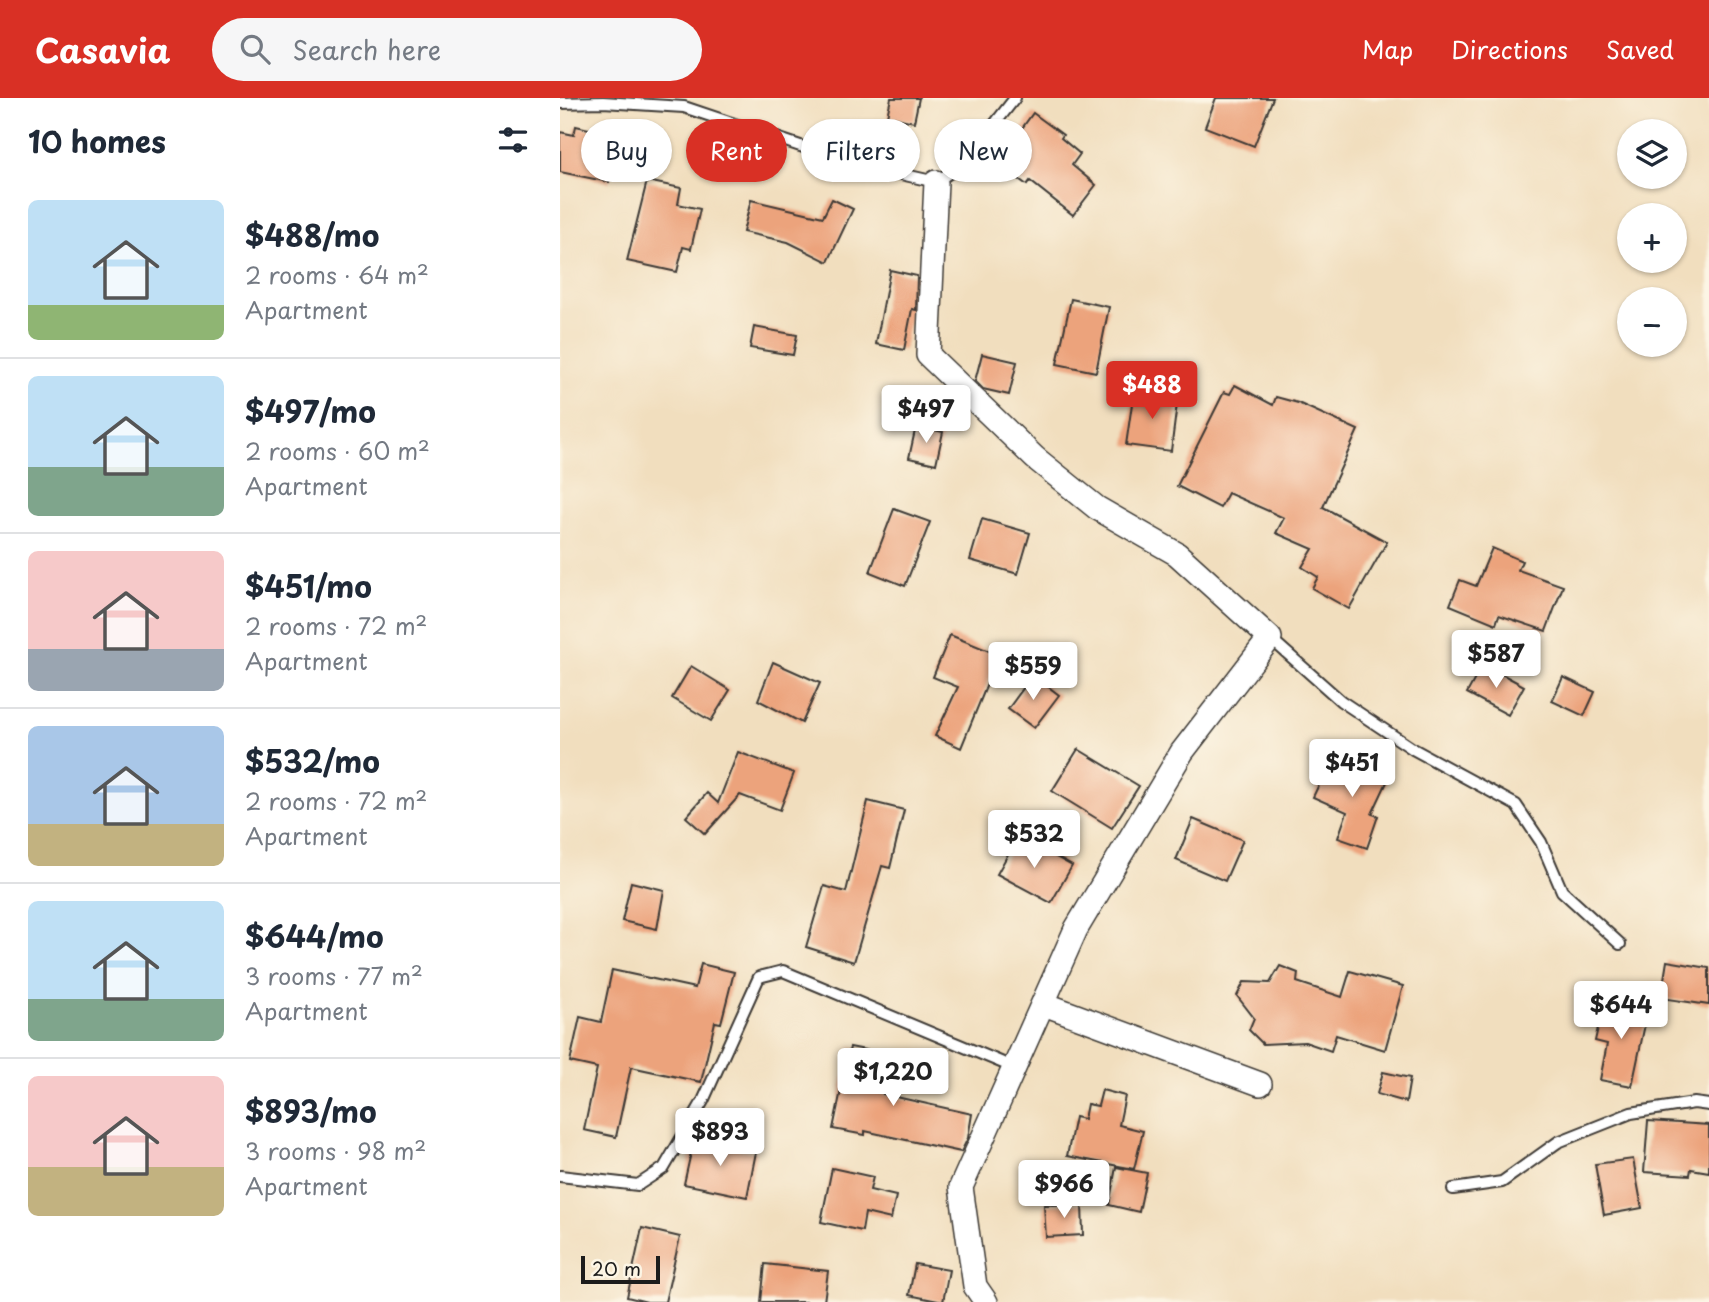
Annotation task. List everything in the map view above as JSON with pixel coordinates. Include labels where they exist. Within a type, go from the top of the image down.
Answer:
[{"type":"street","points":[[936,182],[928,355],[1035,458],[1097,508],[1177,554],[1270,638],[1182,752],[1076,929],[961,1187],[975,1286],[986,1302]]},
{"type":"street","points":[[1044,1004],[1260,1084]]},
{"type":"lane","points":[[999,119],[1015,98]]},
{"type":"lane","points":[[560,103],[603,102],[684,107],[848,162],[934,182]]},
{"type":"lane","points":[[1270,638],[1341,701],[1413,749],[1516,805],[1541,842],[1562,891],[1620,944]]},
{"type":"lane","points":[[560,1175],[638,1185],[664,1168],[703,1101],[759,977],[783,971],[1015,1068]]},
{"type":"lane","points":[[1452,1189],[1502,1182],[1558,1142],[1631,1113],[1695,1103],[1709,1105]]},
{"type":"building","points":[[891,98],[919,98],[915,119],[887,116]]},
{"type":"building","points":[[1216,98],[1273,98],[1254,146],[1205,127]]},
{"type":"building","points":[[1033,113],[1063,135],[1061,138],[1080,154],[1072,165],[1096,185],[1073,215],[1031,182],[1032,119],[1029,119]]},
{"type":"building","points":[[576,126],[581,127],[581,176],[560,172],[560,132],[574,135]]},
{"type":"building","points":[[647,182],[681,188],[678,204],[700,209],[691,249],[683,247],[677,272],[627,261]]},
{"type":"building","points":[[832,199],[853,209],[828,262],[788,242],[743,232],[751,200],[823,217]]},
{"type":"building","points":[[890,270],[917,276],[916,310],[912,309],[904,350],[876,344]]},
{"type":"building","points":[[1071,299],[1109,307],[1096,372],[1057,364]]},
{"type":"building","points":[[754,327],[797,335],[793,355],[750,348]]},
{"type":"building","points":[[982,354],[1017,362],[1009,395],[983,389],[975,381]]},
{"type":"building","points":[[1235,385],[1273,405],[1276,397],[1298,403],[1358,430],[1323,507],[1387,542],[1349,609],[1312,588],[1318,577],[1302,567],[1313,549],[1276,533],[1284,518],[1228,493],[1220,508],[1177,486],[1224,392],[1230,394]]},
{"type":"building","points":[[1134,390],[1178,396],[1171,451],[1126,445]]},
{"type":"building","points":[[916,426],[943,432],[936,464],[909,458]]},
{"type":"building","points":[[894,509],[930,522],[905,586],[870,572]]},
{"type":"building","points":[[982,519],[1030,533],[1018,574],[970,560]]},
{"type":"building","points":[[1492,548],[1522,561],[1518,570],[1563,586],[1546,631],[1499,615],[1496,624],[1450,605],[1460,580],[1476,586]]},
{"type":"building","points":[[950,635],[999,655],[961,748],[935,736],[958,687],[933,677]]},
{"type":"building","points":[[773,662],[820,683],[802,723],[758,700]]},
{"type":"building","points":[[1483,664],[1524,686],[1508,715],[1467,693]]},
{"type":"building","points":[[691,666],[730,690],[711,721],[672,698]]},
{"type":"building","points":[[1033,675],[1059,695],[1034,728],[1008,709]]},
{"type":"building","points":[[1563,677],[1595,692],[1584,716],[1552,701]]},
{"type":"building","points":[[1078,749],[1139,786],[1112,828],[1052,791]]},
{"type":"building","points":[[738,752],[794,773],[780,810],[740,795],[705,834],[686,817],[707,793],[718,803]]},
{"type":"building","points":[[1332,757],[1387,782],[1372,814],[1378,816],[1367,848],[1338,838],[1347,812],[1313,797]]},
{"type":"building","points":[[868,801],[904,810],[890,868],[882,866],[854,962],[806,947],[824,886],[846,892]]},
{"type":"building","points":[[1193,819],[1243,840],[1225,881],[1176,860]]},
{"type":"building","points":[[1018,836],[1072,866],[1051,903],[997,874]]},
{"type":"building","points":[[631,882],[664,890],[657,929],[622,921]]},
{"type":"building","points":[[1667,961],[1709,968],[1709,1005],[1661,998]]},
{"type":"building","points":[[701,964],[734,972],[721,1023],[715,1022],[701,1082],[631,1067],[616,1137],[584,1130],[597,1068],[570,1062],[580,1017],[601,1022],[612,970],[695,988]]},
{"type":"building","points":[[1280,966],[1298,973],[1297,982],[1342,997],[1350,971],[1403,986],[1385,1050],[1336,1035],[1331,1051],[1305,1042],[1263,1044],[1249,1030],[1254,1018],[1237,996],[1244,982],[1270,983]]},
{"type":"building","points":[[1604,1001],[1648,1010],[1632,1086],[1600,1080],[1607,1044],[1595,1041]]},
{"type":"building","points":[[850,1047],[891,1055],[883,1094],[972,1114],[968,1138],[961,1152],[865,1131],[865,1135],[833,1129]]},
{"type":"building","points":[[1383,1072],[1410,1078],[1406,1102],[1377,1094]]},
{"type":"building","points":[[1102,1090],[1125,1096],[1119,1125],[1143,1131],[1134,1169],[1067,1156],[1075,1117],[1084,1119],[1087,1104],[1098,1106]]},
{"type":"building","points":[[1648,1121],[1709,1125],[1709,1172],[1691,1169],[1690,1175],[1644,1172]]},
{"type":"building","points":[[694,1139],[756,1152],[747,1197],[684,1184]]},
{"type":"building","points":[[1633,1159],[1642,1208],[1604,1215],[1595,1164]]},
{"type":"building","points":[[1116,1167],[1147,1173],[1139,1212],[1109,1205]]},
{"type":"building","points":[[832,1168],[873,1177],[870,1190],[896,1196],[891,1219],[865,1213],[862,1231],[821,1222]]},
{"type":"building","points":[[1082,1204],[1083,1235],[1046,1237],[1044,1205]]},
{"type":"building","points":[[642,1228],[680,1237],[665,1302],[647,1302],[627,1297]]},
{"type":"building","points":[[765,1264],[828,1271],[824,1302],[761,1302]]},
{"type":"building","points":[[915,1264],[949,1270],[943,1302],[909,1295]]}]
